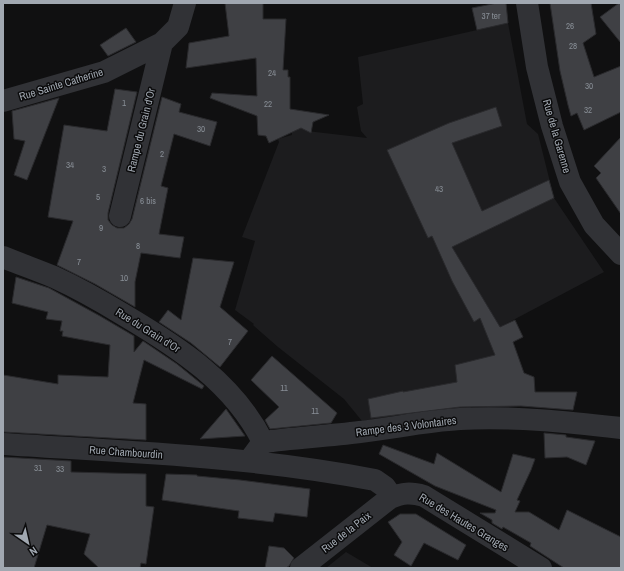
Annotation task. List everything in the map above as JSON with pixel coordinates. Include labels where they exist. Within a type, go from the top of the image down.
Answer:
[{"type":"street","name":"Rue Sainte Catherine","points":[[3,101],[104,72],[162,43],[178,28],[185,3]]},
{"type":"street","name":"Rue de la Garenne","points":[[528,3],[537,67],[552,126],[570,182],[594,225],[621,254]]},
{"type":"street","name":"Rampe du Grain d'Or","points":[[120,216],[162,43]]},
{"type":"street","name":"Rue du Grain d'Or","points":[[3,257],[54,277],[99,300],[189,356],[233,398],[250,418],[263,442]]},
{"type":"street","name":"Rampe des 3 Volontaires","points":[[263,442],[361,432],[425,422],[461,419],[546,421],[621,428]]},
{"type":"street","points":[[249,461],[263,442]]},
{"type":"street","name":"Rue Chambourdin","points":[[3,444],[138,452],[249,461]]},
{"type":"street","points":[[249,461],[303,467],[375,480],[384,487],[392,497]]},
{"type":"street","name":"Rue des Hautes Granges","points":[[392,497],[404,493],[414,493],[424,496],[541,568]]},
{"type":"street","name":"Rue de la Paix","points":[[301,568],[392,497]]},
{"type":"shaded area","points":[[508,23],[527,124],[538,134],[554,198],[604,272],[500,327],[516,373],[469,398],[471,409],[435,410],[362,421],[344,399],[278,347],[253,325],[254,324],[235,310],[255,241],[242,237],[279,142],[278,139],[292,135],[292,126],[305,126],[307,131],[367,138],[361,131],[357,107],[363,104],[358,57]]},
{"type":"shaded area","points":[[346,552],[373,568],[326,568]]},
{"type":"building","points":[[225,3],[263,3],[263,19],[286,19],[283,70],[288,70],[288,77],[290,77],[290,109],[329,115],[313,122],[311,133],[301,128],[269,143],[266,136],[258,135],[257,116],[210,98],[212,93],[257,96],[256,58],[186,68],[189,43],[229,36]]},
{"type":"building","points":[[497,3],[506,3],[508,23],[477,30],[472,8]]},
{"type":"building","points":[[550,3],[591,3],[596,34],[583,43],[594,77],[621,66],[621,112],[584,130],[577,113],[571,116],[568,105],[560,71]]},
{"type":"building","points":[[621,3],[621,43],[600,17]]},
{"type":"building","points":[[126,28],[136,42],[108,56],[100,45]]},
{"type":"building","points":[[115,89],[137,92],[108,213],[108,220],[117,228],[124,228],[132,219],[162,97],[181,104],[179,112],[217,122],[210,146],[174,134],[161,186],[168,188],[159,234],[184,237],[180,258],[141,253],[135,282],[135,307],[95,284],[57,265],[73,221],[48,217],[64,125],[107,131]]},
{"type":"building","points":[[59,98],[27,180],[14,175],[25,141],[14,139],[12,111]]},
{"type":"building","points":[[496,107],[502,126],[452,143],[482,211],[549,180],[554,198],[452,247],[500,327],[515,320],[523,337],[513,342],[524,373],[534,377],[535,392],[577,392],[573,410],[521,406],[460,407],[371,418],[368,399],[403,391],[457,382],[455,365],[495,355],[480,318],[474,322],[452,281],[432,236],[428,238],[387,150],[449,123]]},
{"type":"building","points":[[621,137],[621,214],[596,178],[601,173],[594,166]]},
{"type":"building","points":[[193,258],[234,262],[220,307],[248,331],[220,367],[191,343],[159,322],[168,310],[181,320]]},
{"type":"building","points":[[16,277],[49,288],[100,316],[134,336],[134,352],[143,341],[177,364],[204,386],[202,389],[144,360],[133,403],[146,404],[146,440],[3,432],[3,375],[58,384],[58,375],[108,377],[110,345],[62,336],[63,331],[60,331],[62,321],[46,319],[48,312],[12,303]]},
{"type":"building","points":[[272,356],[337,413],[331,423],[270,429],[265,420],[279,407],[251,380]]},
{"type":"building","points":[[226,409],[245,436],[200,439]]},
{"type":"building","points":[[544,433],[566,435],[566,437],[595,441],[586,465],[567,457],[545,458]]},
{"type":"building","points":[[383,445],[434,464],[437,453],[501,492],[513,454],[535,459],[517,500],[520,501],[515,512],[529,512],[559,530],[567,510],[621,537],[621,568],[564,568],[530,546],[531,543],[503,527],[502,529],[492,523],[492,520],[480,513],[495,513],[496,510],[435,486],[379,454]]},
{"type":"building","points":[[3,457],[71,461],[71,472],[146,474],[146,506],[154,507],[146,564],[141,563],[140,568],[99,568],[84,554],[90,534],[47,525],[34,568],[3,568]]},
{"type":"building","points":[[166,474],[197,475],[310,489],[307,517],[275,513],[273,522],[238,518],[239,511],[162,500]]},
{"type":"building","points":[[400,514],[416,514],[466,545],[458,560],[424,543],[411,566],[394,555],[402,542],[388,522]]},
{"type":"building","points":[[269,546],[284,548],[294,558],[289,566],[286,568],[265,568]]}]
